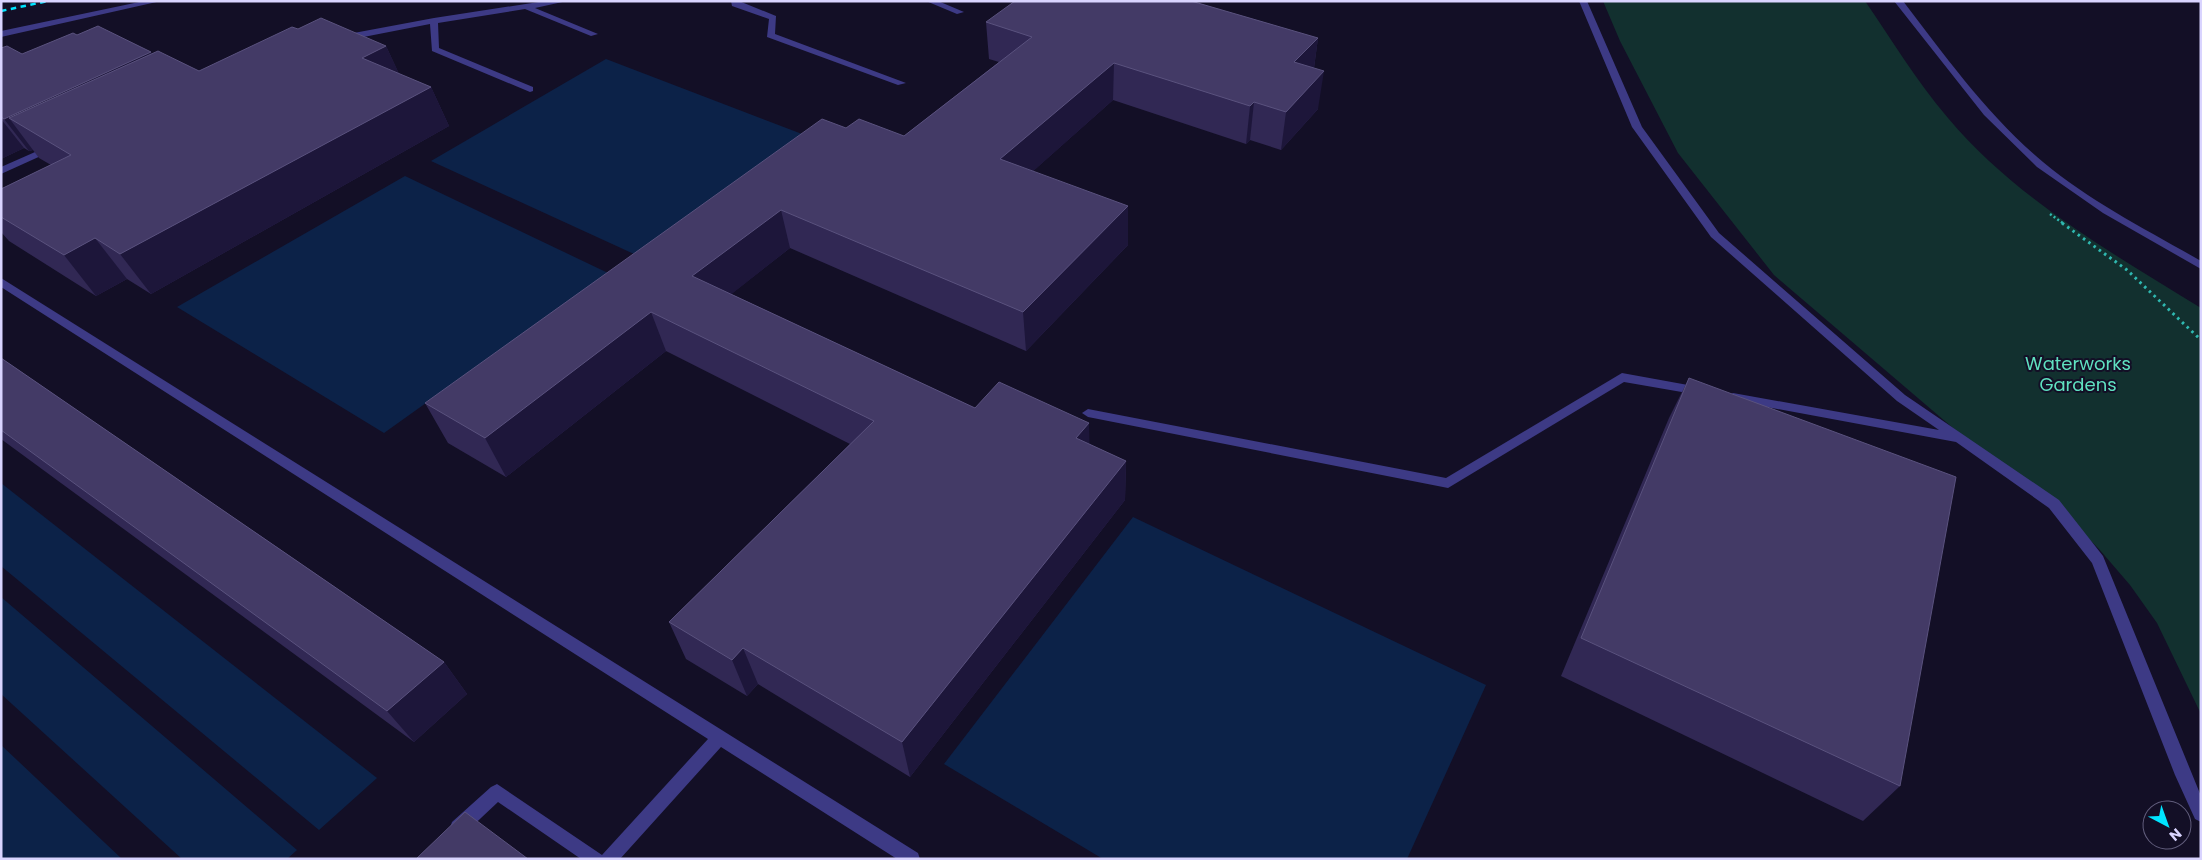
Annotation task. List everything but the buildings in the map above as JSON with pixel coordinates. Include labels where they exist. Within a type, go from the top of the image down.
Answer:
[{"type":"street","points":[[1,34],[156,1]]},
{"type":"street","points":[[331,40],[434,20],[563,1]]},
{"type":"street","points":[[735,1],[736,4],[773,18],[770,35],[901,83]]},
{"type":"street","points":[[930,1],[960,12]]},
{"type":"street","points":[[1583,1],[1637,127],[1714,235],[1901,398],[2054,504],[2098,560],[2183,775],[2201,814]]},
{"type":"street","points":[[1898,1],[1977,103],[2021,148],[2080,194],[2201,266]]},
{"type":"street","points":[[524,6],[594,34]]},
{"type":"street","points":[[434,20],[435,50],[530,89]]},
{"type":"street","points":[[1,171],[64,141]]},
{"type":"street","points":[[1,282],[912,859]]},
{"type":"street","points":[[1088,414],[1448,483],[1622,377],[1960,439]]},
{"type":"street","points":[[609,859],[720,737]]},
{"type":"street","points":[[447,839],[497,792],[596,859]]},
{"type":"path","points":[[2042,208],[2127,270],[2201,340]]},
{"type":"green space","name":"Waterworks Gardens","points":[[1603,1],[1865,1],[1915,75],[1948,118],[2004,174],[2067,223],[2201,308],[2201,714],[2157,623],[2130,585],[2099,549],[2065,515],[1953,428],[1774,275],[1678,153],[1620,41]]},
{"type":"water","points":[[606,59],[802,134],[634,254],[431,161]]},
{"type":"water","points":[[405,176],[608,273],[384,433],[177,307]]},
{"type":"water","points":[[1,483],[377,778],[319,830],[1,566]]},
{"type":"water","points":[[1133,517],[1486,685],[1407,859],[1103,859],[944,764]]},
{"type":"water","points":[[1,597],[297,850],[287,859],[182,859],[1,694]]},
{"type":"water","points":[[1,745],[122,859],[1,859]]},
{"type":"railway","points":[[1,11],[48,1]]}]
